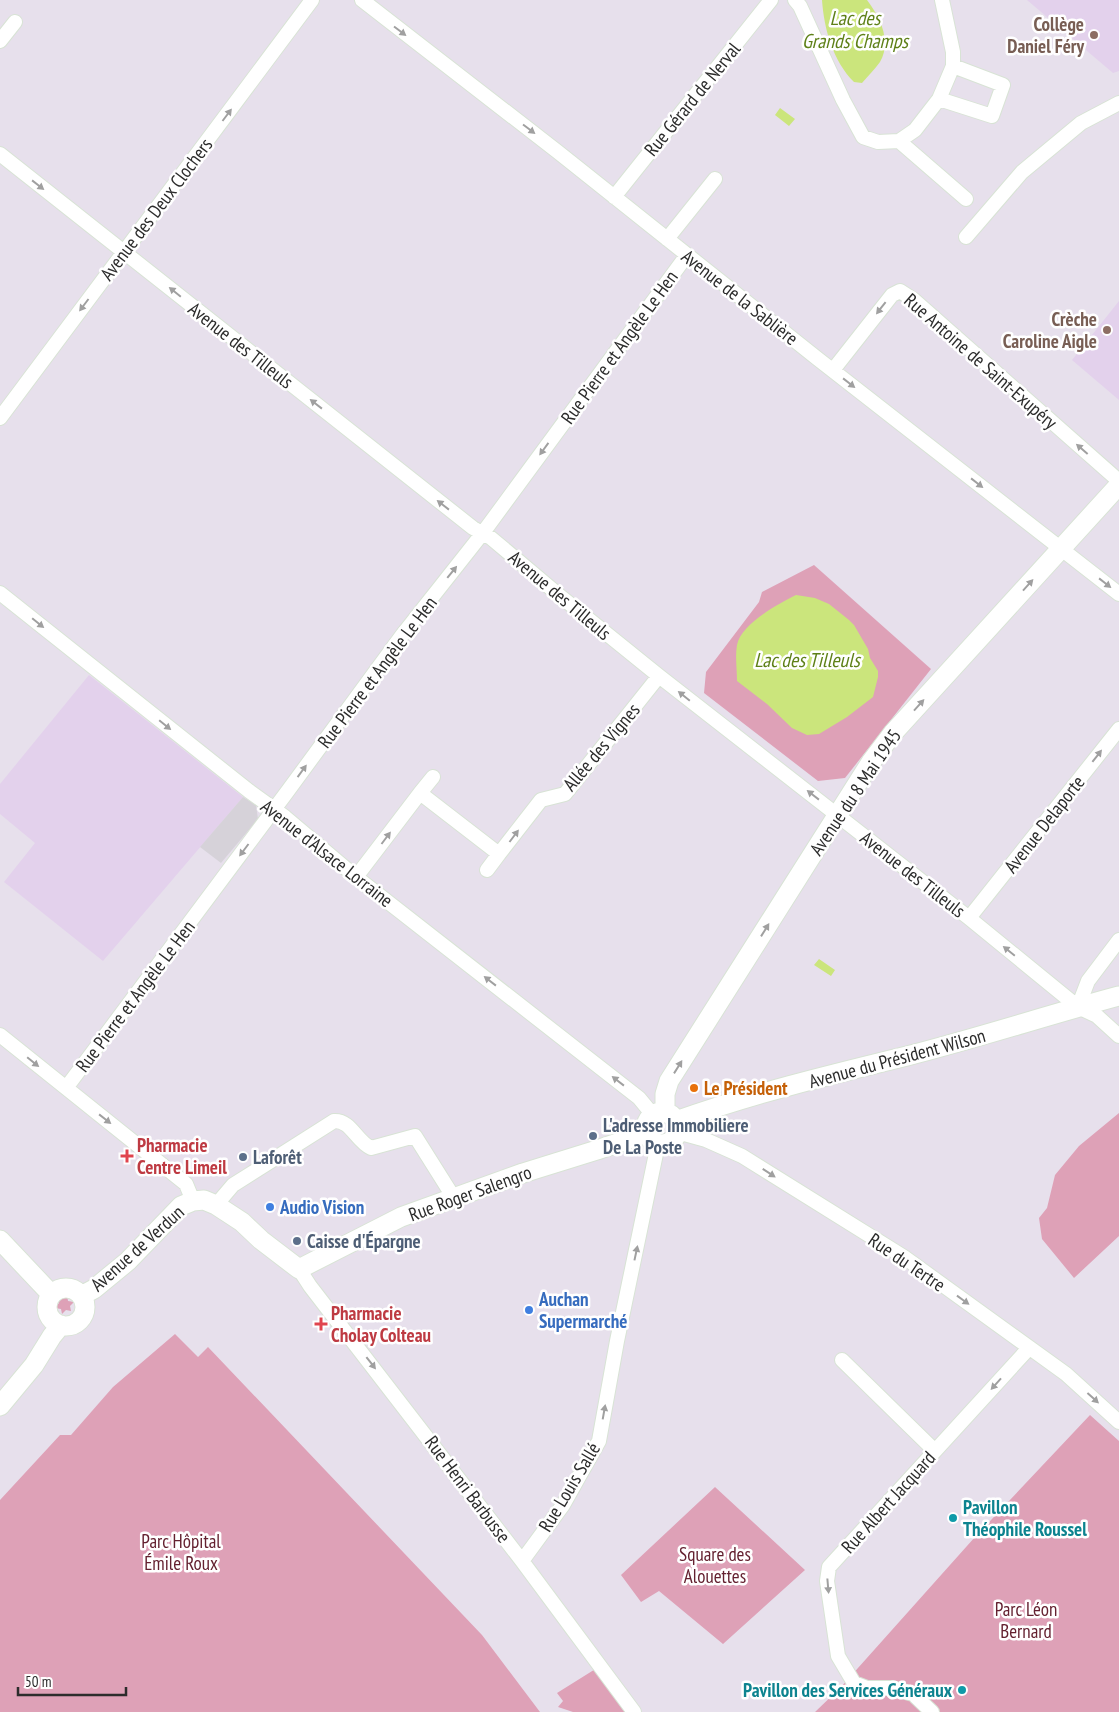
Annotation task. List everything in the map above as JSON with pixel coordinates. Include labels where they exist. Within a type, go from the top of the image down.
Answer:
[{"type":"street","name":"Avenue des Deux Clochers","points":[[0,418],[312,0]]},
{"type":"street","name":"Avenue de la Sablière","points":[[362,0],[1119,594]]},
{"type":"street","name":"Rue Gérard de Nerval","points":[[614,197],[771,0]]},
{"type":"street","points":[[795,0],[800,6],[843,100],[863,137],[878,142],[899,141],[915,130],[939,99],[953,66],[953,52],[942,0]]},
{"type":"street","points":[[0,41],[15,22]]},
{"type":"street","points":[[939,99],[992,116],[1003,85],[953,66]]},
{"type":"street","points":[[966,237],[1022,172],[1081,123],[1119,103]]},
{"type":"street","points":[[899,141],[966,199]]},
{"type":"street","name":"Avenue des Tilleuls","points":[[0,154],[473,528],[491,538],[659,676],[969,918],[1078,1007],[1096,1016],[1119,1036]]},
{"type":"street","points":[[666,239],[715,179]]},
{"type":"street","name":"Rue Pierre et Angèle Le Hen","points":[[66,1088],[403,634],[482,534],[687,255]]},
{"type":"street","name":"Rue Antoine de Saint-Exupéry","points":[[833,370],[892,295],[900,291],[914,300],[1119,481]]},
{"type":"street","name":"Avenue du 8 Mai 1945","points":[[663,1126],[665,1094],[669,1081],[871,762],[893,734],[1119,485]]},
{"type":"street","name":"Avenue d'Alsace Lorraine","points":[[0,593],[273,811],[284,817],[356,877],[639,1098],[663,1126]]},
{"type":"street","name":"Allée des Vignes","points":[[487,870],[541,800],[565,794],[659,676]]},
{"type":"street","name":"Avenue Delaporte","points":[[969,918],[1119,729]]},
{"type":"street","points":[[356,877],[433,777]]},
{"type":"street","points":[[420,794],[499,854]]},
{"type":"street","points":[[1078,1007],[1088,981],[1119,940]]},
{"type":"street","name":"Avenue du Président Wilson","points":[[663,1126],[716,1107],[1005,1029],[1119,996]]},
{"type":"street","points":[[0,1035],[186,1184],[193,1201],[204,1200],[216,1205],[242,1222],[261,1240],[299,1269]]},
{"type":"street","points":[[216,1205],[233,1185],[334,1121],[341,1120],[346,1123],[362,1144],[371,1148],[415,1136],[454,1198]]},
{"type":"street","name":"Rue Roger Salengro","points":[[299,1269],[401,1217],[523,1173],[597,1150],[663,1126]]},
{"type":"street","name":"Rue du Tertre","points":[[663,1126],[706,1140],[742,1156],[904,1257],[1066,1374],[1119,1422]]},
{"type":"street","name":"Rue Louis Sallé","points":[[522,1561],[563,1505],[599,1441],[617,1341],[663,1126]]},
{"type":"street","name":"Avenue de Verdun","points":[[81,1296],[94,1289],[128,1261],[181,1206],[193,1201]]},
{"type":"street","points":[[0,1240],[51,1294]]},
{"type":"street","name":"Rue Henri Barbusse","points":[[299,1269],[310,1286],[522,1561],[634,1712]]},
{"type":"street","points":[[67,1288],[81,1296],[85,1308],[80,1319],[72,1325],[61,1326],[50,1318],[46,1306],[51,1294],[56,1290],[67,1288]]},
{"type":"street","points":[[0,1406],[34,1365],[52,1336],[61,1326]]},
{"type":"street","name":"Rue Albert Jacquard","points":[[932,1712],[913,1694],[892,1688],[867,1688],[854,1683],[838,1656],[827,1581],[829,1567],[1029,1348]]},
{"type":"street","points":[[842,1360],[935,1450]]},
{"type":"shaded area","name":"Collège Daniel Féry","points":[[1027,0],[1119,0],[1119,71],[1113,73]]},
{"type":"shaded area","name":"Crèche Caroline Aigle","points":[[1119,301],[1119,400],[1072,360]]},
{"type":"shaded area","points":[[89,675],[243,797],[103,961],[4,882],[35,843],[0,814],[0,784]]},
{"type":"shaded area","points":[[243,797],[256,805],[258,819],[221,863],[200,847]]},
{"type":"green space","points":[[814,565],[931,669],[845,778],[818,781],[704,693],[706,672],[759,602],[762,592]]},
{"type":"green space","points":[[1119,1113],[1119,1236],[1074,1278],[1042,1239],[1039,1218],[1047,1208],[1055,1175],[1079,1146]]},
{"type":"green space","points":[[67,1295],[68,1301],[74,1302],[70,1306],[71,1311],[66,1310],[62,1314],[61,1309],[55,1308],[59,1303],[57,1298],[63,1299]]},
{"type":"green space","name":"Parc Hôpital Émile Roux","points":[[175,1334],[198,1357],[208,1347],[482,1635],[540,1712],[0,1712],[0,1500],[60,1435],[71,1435],[113,1387]]},
{"type":"green space","name":"Parc Léon Bernard","points":[[1090,1415],[1119,1441],[1119,1712],[815,1712],[841,1687],[975,1537]]},
{"type":"green space","name":"Square des Alouettes","points":[[715,1487],[805,1570],[723,1644],[659,1591],[641,1602],[621,1575]]},
{"type":"green space","points":[[597,1668],[625,1712],[573,1712],[558,1707],[563,1701],[557,1693]]},
{"type":"water","name":"Lac des Grands Champs","points":[[822,0],[867,0],[880,22],[885,38],[883,54],[880,62],[862,83],[854,82],[835,54],[827,33]]},
{"type":"water","points":[[780,108],[795,119],[789,126],[775,115]]},
{"type":"water","name":"Lac des Tilleuls","points":[[796,595],[815,598],[829,604],[849,620],[868,649],[870,658],[878,671],[873,697],[847,717],[819,734],[807,735],[792,728],[767,704],[737,681],[736,649],[740,637],[761,616]]},
{"type":"water","points":[[819,959],[835,970],[831,976],[814,965]]},
{"type":"place","name":"Collège Daniel Féry","points":[[1094,35]]},
{"type":"place","name":"Crèche Caroline Aigle","points":[[1107,330]]},
{"type":"place","name":"Le Président","points":[[694,1088]]},
{"type":"place","name":"L'adresse Immobiliere De La Poste","points":[[593,1136]]},
{"type":"place","name":"Pharmacie Centre Limeil","points":[[127,1156]]},
{"type":"place","name":"Laforêt","points":[[243,1157]]},
{"type":"place","name":"Audio Vision","points":[[270,1207]]},
{"type":"place","name":"Caisse d'Épargne","points":[[297,1241]]},
{"type":"place","name":"Auchan Supermarché","points":[[529,1310]]},
{"type":"place","name":"Pharmacie Cholay Colteau","points":[[321,1324]]},
{"type":"place","name":"Pavillon Théophile Roussel","points":[[953,1518]]},
{"type":"place","name":"Pavillon des Services Généraux","points":[[962,1690]]}]
